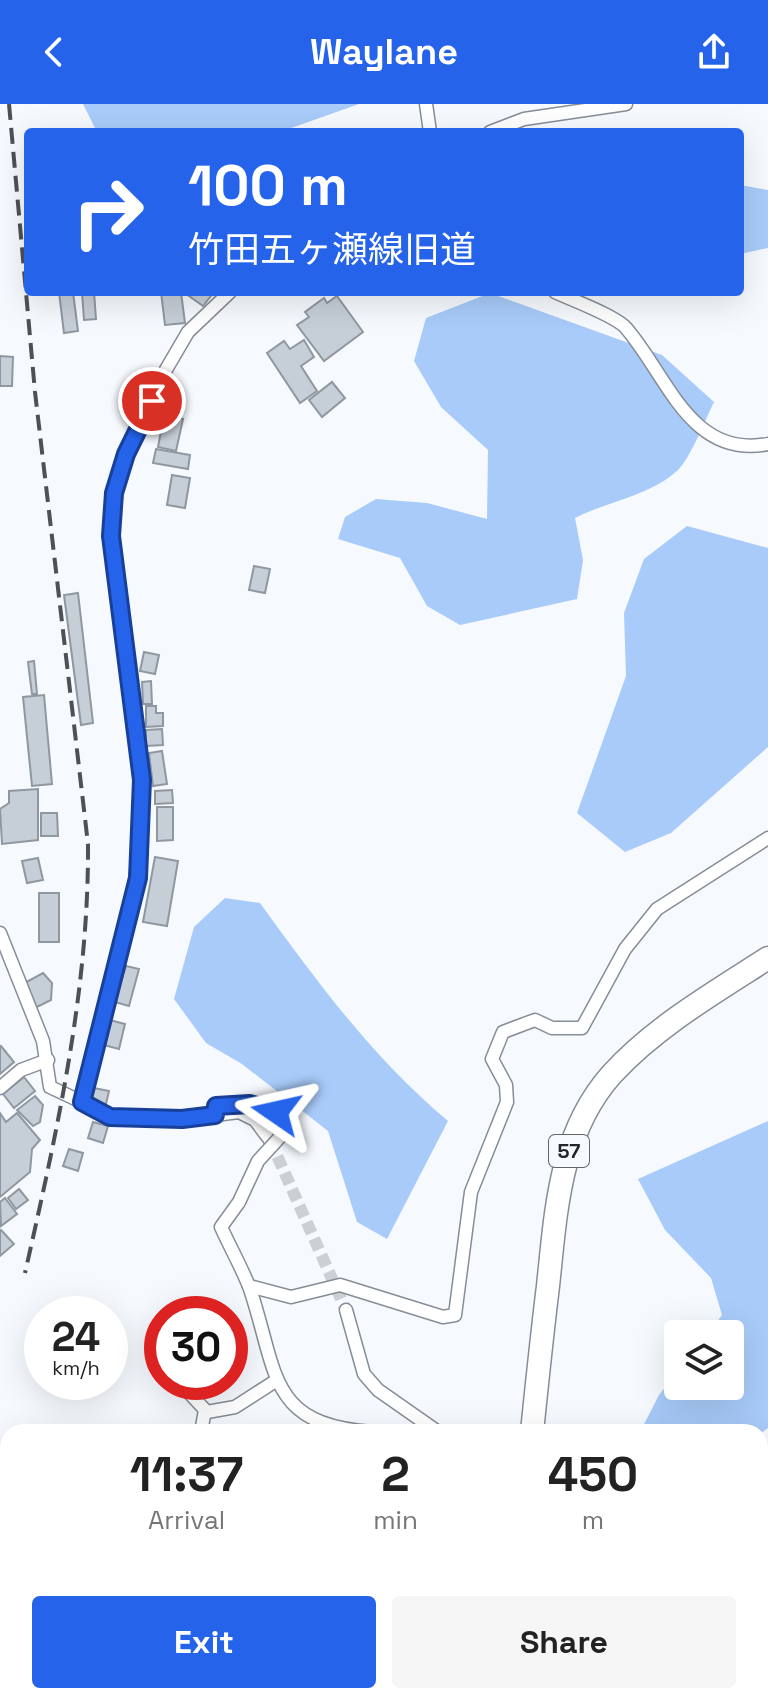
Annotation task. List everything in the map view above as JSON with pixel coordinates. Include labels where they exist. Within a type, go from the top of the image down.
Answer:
[{"type":"highway","name":"57","points":[[533,1424],[558,1196],[567,1158],[585,1113],[611,1075],[640,1047],[768,958]]},
{"type":"street","points":[[426,104],[429,128]]},
{"type":"street","points":[[500,128],[524,119],[626,104]]},
{"type":"street","points":[[82,1102],[138,878],[142,780],[111,536],[118,480],[126,454],[188,332],[226,296]]},
{"type":"street","points":[[563,296],[624,326],[687,417],[725,443],[752,447],[768,444]]},
{"type":"street","points":[[152,401],[171,404]]},
{"type":"street","points":[[249,1286],[291,1297],[340,1285],[443,1317],[455,1315],[471,1192],[507,1102],[506,1085],[492,1059],[503,1032],[535,1020],[552,1028],[582,1028],[625,949],[657,909],[768,838]]},
{"type":"street","points":[[0,933],[48,1060],[50,1087],[110,1117],[182,1119],[239,1112],[255,1120],[275,1138]]},
{"type":"street","points":[[0,1088],[21,1070],[48,1060]]},
{"type":"street","points":[[215,1115],[216,1106],[265,1107],[280,1119],[284,1127],[258,1161],[239,1202],[221,1227],[249,1286],[277,1380],[294,1407],[322,1424]]},
{"type":"street","points":[[346,1310],[364,1374],[378,1390],[427,1424]]},
{"type":"street","points":[[205,1410],[235,1407],[277,1380]]},
{"type":"street","points":[[196,1400],[205,1410]]},
{"type":"street","points":[[202,1424],[205,1410]]},
{"type":"shaded area","points":[[83,104],[359,104],[291,128],[95,128]]},
{"type":"shaded area","points":[[744,186],[768,190],[768,248],[744,253]]},
{"type":"shaded area","points":[[482,296],[498,296],[662,355],[714,402],[693,448],[678,470],[655,486],[575,518],[583,560],[577,599],[460,625],[427,606],[400,558],[338,539],[345,517],[376,499],[427,503],[487,519],[488,450],[441,407],[414,361],[426,318]]},
{"type":"shaded area","points":[[687,526],[768,548],[768,747],[671,833],[625,852],[577,813],[626,676],[624,613],[644,559]]},
{"type":"shaded area","points":[[225,898],[260,903],[370,1045],[448,1121],[387,1239],[357,1222],[328,1131],[242,1064],[206,1043],[174,999],[194,927]]},
{"type":"shaded area","points":[[768,1121],[768,1424],[644,1424],[664,1389],[664,1400],[744,1400],[744,1320],[718,1320],[722,1315],[711,1278],[665,1230],[638,1179]]},
{"type":"building","points":[[59,296],[74,296],[78,331],[64,333]]},
{"type":"building","points":[[82,296],[94,296],[96,319],[84,320]]},
{"type":"building","points":[[161,296],[182,296],[185,323],[165,325]]},
{"type":"building","points":[[189,296],[211,296],[203,306]]},
{"type":"building","points":[[337,296],[363,332],[324,361],[297,325],[309,317],[305,312],[324,298],[327,303]]},
{"type":"building","points":[[304,340],[314,357],[301,366],[317,391],[300,403],[267,353],[284,341],[290,349]]},
{"type":"building","points":[[0,356],[13,357],[12,386],[0,386]]},
{"type":"building","points":[[332,382],[345,398],[322,417],[309,400]]},
{"type":"building","points":[[164,415],[183,419],[176,451],[158,447]]},
{"type":"building","points":[[156,449],[190,455],[188,469],[153,463]]},
{"type":"building","points":[[172,475],[190,478],[185,508],[167,505]]},
{"type":"building","points":[[254,566],[270,569],[265,593],[249,590]]},
{"type":"building","points":[[78,593],[93,723],[81,725],[64,595]]},
{"type":"building","points":[[144,652],[159,655],[155,674],[140,671]]},
{"type":"building","points":[[34,661],[37,694],[32,694],[28,662]]},
{"type":"building","points":[[151,681],[152,704],[143,704],[142,682]]},
{"type":"building","points":[[44,695],[52,784],[32,786],[23,697]]},
{"type":"building","points":[[146,706],[156,706],[156,713],[163,713],[163,726],[146,727]]},
{"type":"building","points":[[162,729],[163,745],[146,746],[146,730]]},
{"type":"building","points":[[162,751],[167,784],[153,786],[149,753]]},
{"type":"building","points":[[38,789],[38,840],[2,844],[0,809],[9,803],[9,791]]},
{"type":"building","points":[[172,790],[173,803],[155,804],[155,791]]},
{"type":"building","points":[[157,807],[173,807],[173,840],[157,841]]},
{"type":"building","points":[[41,813],[57,813],[58,836],[41,836]]},
{"type":"building","points":[[155,857],[178,861],[167,926],[143,922]]},
{"type":"building","points":[[38,858],[43,880],[27,883],[22,861]]},
{"type":"building","points":[[39,893],[59,893],[59,942],[39,942]]},
{"type":"building","points":[[126,966],[139,969],[129,1006],[115,1002]]},
{"type":"building","points":[[43,973],[52,983],[51,1000],[33,1009],[21,985]]},
{"type":"building","points":[[106,1019],[125,1024],[119,1049],[100,1044]]},
{"type":"building","points":[[0,1047],[14,1062],[0,1074]]},
{"type":"building","points":[[24,1077],[35,1091],[14,1108],[3,1094]]},
{"type":"building","points":[[94,1088],[109,1091],[105,1108],[90,1105]]},
{"type":"building","points":[[35,1096],[43,1105],[40,1122],[33,1126],[17,1110]]},
{"type":"building","points":[[0,1113],[6,1122],[17,1113],[40,1140],[32,1149],[30,1172],[0,1197]]},
{"type":"building","points":[[93,1122],[108,1126],[103,1143],[88,1138]]},
{"type":"building","points":[[69,1149],[83,1153],[78,1171],[63,1166]]},
{"type":"building","points":[[19,1189],[28,1200],[16,1209],[8,1198]]},
{"type":"building","points":[[5,1198],[17,1214],[1,1226],[0,1202]]},
{"type":"building","points":[[0,1231],[14,1244],[0,1256]]},
{"type":"tunnel","points":[[270,1140],[346,1310]]},
{"type":"railway","points":[[9,104],[24,270]]},
{"type":"railway","points":[[25,1273],[59,1113],[77,1006],[87,899],[88,844],[26,296]]},
{"type":"route","points":[[152,401],[126,454],[114,493],[111,536],[142,780],[138,878],[82,1102],[110,1117],[182,1119],[215,1115],[216,1106],[250,1104],[276,1112]]}]
